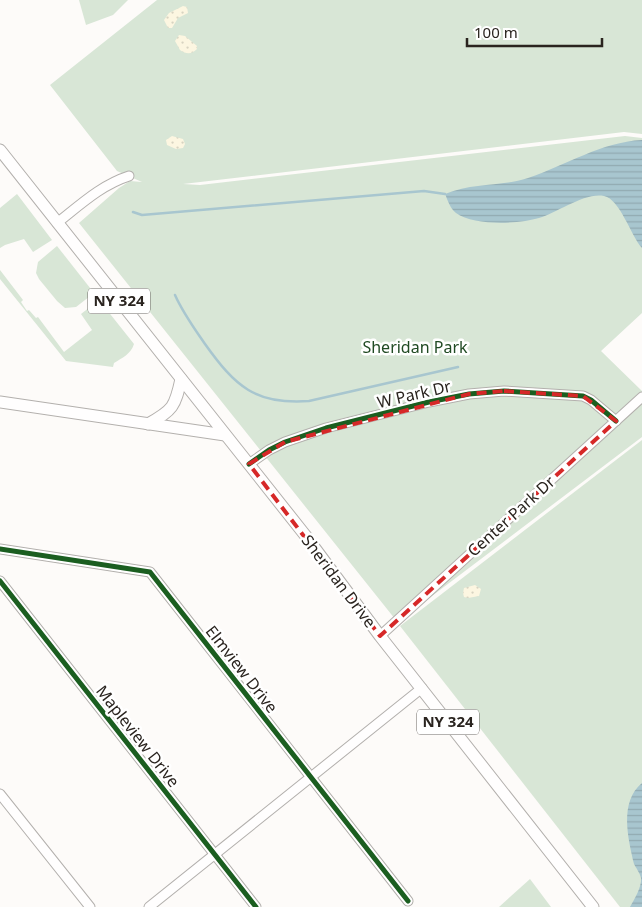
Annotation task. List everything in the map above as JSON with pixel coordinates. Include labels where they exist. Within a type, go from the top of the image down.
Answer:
[{"type":"main road","name":"NY 324","points":[[0,150],[225,435]]},
{"type":"main road","points":[[148,424],[164,415],[174,406],[181,379]]},
{"type":"main road","points":[[0,402],[225,435]]},
{"type":"main road","name":"Sheridan Drive","points":[[225,435],[593,907]]},
{"type":"street","points":[[58,223],[103,187],[129,176]]},
{"type":"street","name":"W Park Dr","points":[[249,464],[269,450],[285,442],[326,428],[469,394],[504,391],[583,396],[591,400],[616,421]]},
{"type":"street","name":"Center Park Dr","points":[[380,636],[642,397]]},
{"type":"street","name":"Elmview Drive","points":[[0,549],[150,572],[408,901]]},
{"type":"street","name":"Mapleview Drive","points":[[0,581],[256,907]]},
{"type":"street","points":[[149,907],[422,688]]},
{"type":"street","points":[[0,794],[90,907]]},
{"type":"highlighted area","points":[[504,391],[583,396],[616,421],[380,636],[249,464],[285,442],[469,394]]},
{"type":"green space","points":[[79,0],[128,0],[113,15],[86,25]]},
{"type":"green space","name":"Sheridan Park","points":[[157,0],[642,0],[642,134],[624,132],[183,184],[200,185],[625,136],[642,138],[642,313],[601,351],[642,391],[642,437],[432,596],[399,624],[79,223],[119,188],[130,181],[142,182],[117,171],[50,85]]},
{"type":"green space","points":[[17,194],[52,240],[33,252],[24,239],[0,248],[0,208]]},
{"type":"green space","points":[[57,246],[94,293],[76,307],[65,308],[57,301],[36,273],[38,262]]},
{"type":"green space","points":[[0,270],[23,300],[21,302],[27,311],[29,310],[36,318],[38,317],[64,352],[92,330],[81,314],[99,300],[134,344],[133,347],[126,355],[114,363],[113,367],[66,361],[0,279]]},
{"type":"green space","points":[[642,440],[642,907],[620,907],[400,626]]},
{"type":"green space","points":[[530,879],[551,907],[499,907]]},
{"type":"sand","points":[[183,6],[187,7],[188,13],[178,18],[172,28],[168,28],[164,20],[169,13]]},
{"type":"sand","points":[[179,35],[185,36],[197,46],[197,49],[189,53],[180,50],[175,41]]},
{"type":"sand","points":[[172,136],[183,139],[185,144],[183,148],[176,149],[167,145],[166,140]]},
{"type":"sand","points":[[475,585],[481,589],[479,596],[464,597],[464,588]]},
{"type":"water","points":[[642,140],[642,248],[615,204],[604,196],[588,197],[539,218],[520,222],[497,223],[474,220],[456,213],[445,194],[477,186],[518,181],[598,149]]},
{"type":"water","points":[[642,783],[642,907],[630,907],[636,897],[641,878],[634,864],[629,843],[628,810],[630,800]]},
{"type":"waterway","points":[[133,212],[142,215],[424,191],[445,194]]},
{"type":"waterway","points":[[175,295],[193,326],[226,371],[248,390],[274,400],[309,401],[458,367]]},
{"type":"cycle path","points":[[249,464],[269,450],[285,442],[326,428],[469,394],[504,391],[583,396],[591,400],[616,421]]},
{"type":"cycle path","points":[[0,549],[150,572],[408,901]]},
{"type":"cycle path","points":[[0,581],[256,907]]}]
